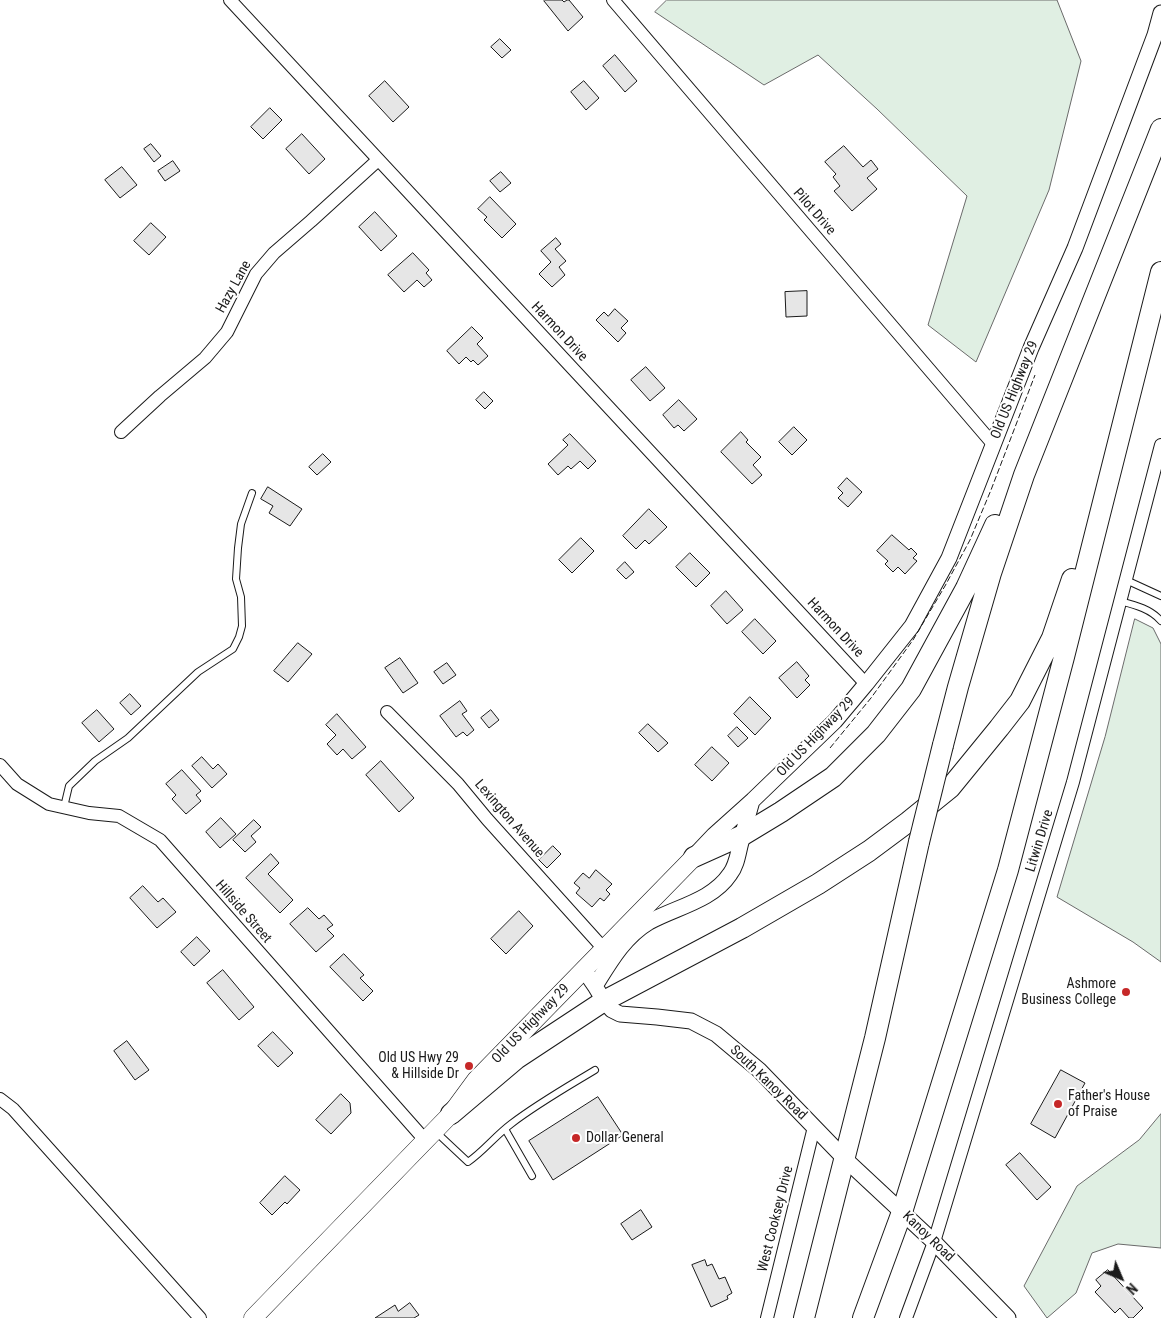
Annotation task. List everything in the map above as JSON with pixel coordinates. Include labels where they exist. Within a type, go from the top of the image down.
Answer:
[{"type":"highway","points":[[804,1318],[846,1159],[943,745],[991,573],[1024,475],[1161,129]]},
{"type":"highway","points":[[863,1318],[902,1212],[1008,870],[1160,285]]},
{"type":"highway","points":[[694,857],[743,835],[833,777],[876,734],[911,689],[966,588],[1056,394]]},
{"type":"highway","points":[[451,1114],[516,1059],[599,994],[742,928],[818,884],[869,851],[950,788],[1020,701],[1052,638],[1124,419]]},
{"type":"main road","name":"Old US Highway 29","points":[[252,1318],[451,1114],[476,1080],[694,857]]},
{"type":"street","name":"Harmon Drive","points":[[230,0],[866,684]]},
{"type":"street","name":"Pilot Drive","points":[[612,0],[993,444]]},
{"type":"street","name":"Old US Highway 29","points":[[694,857],[714,835],[835,721],[912,626],[949,558],[1031,348],[1075,248],[1155,35],[1161,13]]},
{"type":"street","name":"Hazy Lane","points":[[121,432],[205,358],[227,332],[256,274],[274,253],[378,160]]},
{"type":"street","name":"Litwin Drive","points":[[906,1318],[934,1242],[1073,782],[1161,445]]},
{"type":"street","name":"Lexington Avenue","points":[[387,712],[458,784],[604,950]]},
{"type":"street","name":"Hillside Street","points":[[0,765],[17,784],[49,804],[89,813],[119,816],[160,840],[429,1135]]},
{"type":"street","points":[[599,994],[617,952],[631,936],[648,923],[707,895],[721,885],[735,867],[753,800]]},
{"type":"street","name":"South Kanoy Road","points":[[584,970],[612,1010],[620,1014],[691,1021],[716,1034],[759,1070],[846,1159]]},
{"type":"street","points":[[0,1099],[12,1109],[200,1318]]},
{"type":"street","name":"West Cooksey Drive","points":[[767,1318],[814,1127]]},
{"type":"street","name":"Kanoy Road","points":[[846,1159],[934,1242],[1008,1318]]},
{"type":"lane","points":[[64,807],[69,786],[95,761],[128,738],[198,672],[233,649],[239,638],[242,626],[241,597],[236,578],[239,540],[241,524],[252,493]]},
{"type":"lane","points":[[1126,580],[1161,596]]},
{"type":"lane","points":[[1120,601],[1139,606],[1157,616],[1161,622]]},
{"type":"lane","points":[[429,1135],[468,1162],[479,1155],[505,1129],[527,1112],[595,1070]]},
{"type":"lane","points":[[505,1129],[532,1176]]},
{"type":"green space","points":[[667,0],[1057,0],[1081,61],[1049,190],[976,362],[928,325],[967,196],[818,55],[764,85],[655,12]]},
{"type":"green space","points":[[1135,619],[1153,628],[1161,644],[1161,962],[1133,942],[1057,897],[1105,737]]},
{"type":"green space","points":[[1161,1114],[1161,1248],[1118,1244],[1092,1253],[1076,1293],[1047,1318],[1024,1286],[1077,1186],[1139,1140]]},
{"type":"building","points":[[545,0],[562,0],[564,2],[569,0],[583,17],[568,31]]},
{"type":"building","points":[[500,39],[511,50],[502,58],[491,47]]},
{"type":"building","points":[[615,55],[637,81],[625,92],[603,66]]},
{"type":"building","points":[[385,81],[409,107],[393,122],[369,96]]},
{"type":"building","points":[[584,81],[599,98],[586,110],[571,92]]},
{"type":"building","points":[[270,108],[282,120],[263,139],[251,127]]},
{"type":"building","points":[[302,134],[325,159],[309,174],[286,149]]},
{"type":"building","points":[[151,144],[161,156],[154,162],[144,149]]},
{"type":"building","points":[[844,146],[863,167],[871,160],[878,169],[867,178],[877,189],[852,211],[834,191],[840,186],[833,177],[836,174],[825,162]]},
{"type":"building","points":[[173,161],[180,171],[165,181],[158,171]]},
{"type":"building","points":[[122,167],[137,185],[120,198],[105,180]]},
{"type":"building","points":[[501,172],[511,183],[500,192],[490,181]]},
{"type":"building","points":[[490,197],[516,224],[502,238],[484,220],[487,217],[478,209]]},
{"type":"building","points":[[375,212],[397,236],[381,251],[359,227]]},
{"type":"building","points":[[151,223],[166,237],[149,255],[134,241]]},
{"type":"building","points":[[556,238],[561,244],[555,249],[566,261],[559,267],[565,275],[552,287],[539,274],[551,262],[541,251]]},
{"type":"building","points":[[413,253],[429,270],[426,273],[432,280],[424,287],[417,280],[404,292],[388,275]]},
{"type":"building","points":[[807,291],[807,316],[786,317],[785,292]]},
{"type":"building","points":[[615,309],[628,321],[621,328],[626,333],[618,342],[596,320],[604,312],[608,316]]},
{"type":"building","points":[[472,327],[483,338],[477,344],[488,356],[478,365],[466,357],[459,364],[447,351]]},
{"type":"building","points":[[646,367],[665,388],[650,401],[631,380]]},
{"type":"building","points":[[484,392],[493,401],[485,409],[476,400]]},
{"type":"building","points":[[679,400],[697,419],[684,431],[678,425],[674,428],[663,415]]},
{"type":"building","points":[[794,427],[807,440],[792,455],[779,442]]},
{"type":"building","points":[[741,432],[748,440],[746,442],[761,457],[753,465],[762,475],[752,484],[721,452]]},
{"type":"building","points":[[570,434],[596,461],[588,469],[580,461],[571,469],[568,466],[558,475],[548,464],[568,445],[563,440]]},
{"type":"building","points":[[323,454],[331,462],[317,475],[309,467]]},
{"type":"building","points":[[847,478],[862,492],[848,507],[838,498],[843,493],[838,488]]},
{"type":"building","points":[[268,487],[302,509],[290,526],[269,513],[273,506],[261,499]]},
{"type":"building","points":[[649,509],[667,527],[649,544],[645,540],[636,549],[623,536]]},
{"type":"building","points":[[892,535],[909,550],[911,548],[917,554],[913,558],[917,561],[905,574],[898,567],[893,572],[885,564],[888,561],[877,551]]},
{"type":"building","points":[[581,538],[594,551],[572,573],[559,560]]},
{"type":"building","points":[[690,553],[710,573],[696,587],[676,567]]},
{"type":"building","points":[[625,562],[634,572],[626,579],[617,570]]},
{"type":"building","points":[[726,591],[743,610],[727,624],[711,606]]},
{"type":"building","points":[[755,619],[776,641],[763,654],[742,632]]},
{"type":"building","points":[[298,643],[312,654],[288,682],[274,671]]},
{"type":"building","points":[[400,658],[418,683],[403,693],[385,668]]},
{"type":"building","points":[[797,662],[809,676],[805,680],[810,685],[797,698],[779,678]]},
{"type":"building","points":[[447,663],[456,675],[443,684],[434,672]]},
{"type":"building","points":[[130,694],[141,706],[131,715],[120,703]]},
{"type":"building","points":[[750,697],[771,718],[755,735],[734,714]]},
{"type":"building","points":[[460,701],[467,711],[462,714],[474,730],[467,736],[463,732],[456,737],[440,716]]},
{"type":"building","points":[[97,710],[114,729],[99,742],[82,723]]},
{"type":"building","points":[[491,710],[499,720],[489,728],[481,718]]},
{"type":"building","points":[[337,714],[366,747],[352,759],[343,749],[337,755],[327,744],[336,735],[326,725]]},
{"type":"building","points":[[648,724],[668,743],[658,752],[639,733]]},
{"type":"building","points":[[737,727],[748,738],[738,747],[728,736]]},
{"type":"building","points":[[712,747],[729,763],[712,781],[695,765]]},
{"type":"building","points":[[202,757],[213,769],[218,764],[227,774],[212,788],[192,766]]},
{"type":"building","points":[[381,761],[414,798],[399,812],[366,775]]},
{"type":"building","points":[[182,770],[201,791],[196,795],[201,801],[186,814],[172,799],[176,795],[166,784]]},
{"type":"building","points":[[221,818],[236,834],[220,848],[206,832]]},
{"type":"building","points":[[254,820],[261,827],[251,836],[256,842],[245,852],[233,840]]},
{"type":"building","points":[[553,846],[561,854],[547,868],[539,860]]},
{"type":"building","points":[[271,854],[279,863],[268,874],[293,900],[280,913],[246,878]]},
{"type":"building","points":[[596,870],[612,884],[606,890],[610,894],[604,901],[600,898],[592,907],[576,893],[580,888],[574,883],[583,873],[589,878]]},
{"type":"building","points":[[143,886],[158,902],[163,898],[176,912],[157,928],[130,898]]},
{"type":"building","points":[[308,908],[319,919],[324,915],[333,925],[327,929],[334,936],[316,952],[290,924]]},
{"type":"building","points":[[519,911],[533,926],[506,954],[491,939]]},
{"type":"building","points":[[197,937],[210,951],[194,966],[181,952]]},
{"type":"building","points":[[344,954],[364,975],[360,978],[373,991],[363,1001],[330,967]]},
{"type":"building","points":[[223,970],[254,1007],[239,1020],[207,983]]},
{"type":"building","points":[[273,1032],[293,1053],[278,1067],[258,1046]]},
{"type":"building","points":[[127,1041],[149,1070],[135,1080],[114,1051]]},
{"type":"building","name":"Father's House of Praise","points":[[1061,1070],[1085,1083],[1055,1138],[1031,1124]]},
{"type":"building","points":[[341,1094],[350,1103],[351,1113],[331,1134],[316,1120]]},
{"type":"building","name":"Dollar General","points":[[598,1097],[623,1135],[553,1180],[529,1141]]},
{"type":"building","points":[[1020,1153],[1051,1187],[1037,1200],[1006,1165]]},
{"type":"building","points":[[285,1176],[300,1190],[287,1204],[285,1202],[272,1215],[260,1203]]},
{"type":"building","points":[[641,1210],[652,1227],[632,1240],[621,1224]]},
{"type":"building","points":[[705,1260],[707,1266],[712,1264],[719,1279],[725,1277],[732,1293],[727,1296],[728,1299],[711,1307],[692,1265]]},
{"type":"building","points":[[1108,1270],[1143,1308],[1133,1318],[1129,1318],[1120,1308],[1115,1313],[1095,1292],[1101,1286],[1096,1280]]},
{"type":"building","points":[[410,1303],[419,1315],[414,1318],[375,1318],[395,1305],[398,1311]]},
{"type":"fence","points":[[830,748],[871,698],[913,640],[945,586],[970,540],[1035,375]]},
{"type":"place","name":"Ashmore Business College","points":[[1126,992]]},
{"type":"place","name":"Old US Hwy 29 & Hillside Dr","points":[[469,1066]]},
{"type":"place","name":"Father's House of Praise","points":[[1058,1104]]},
{"type":"place","name":"Dollar General","points":[[576,1138]]}]
